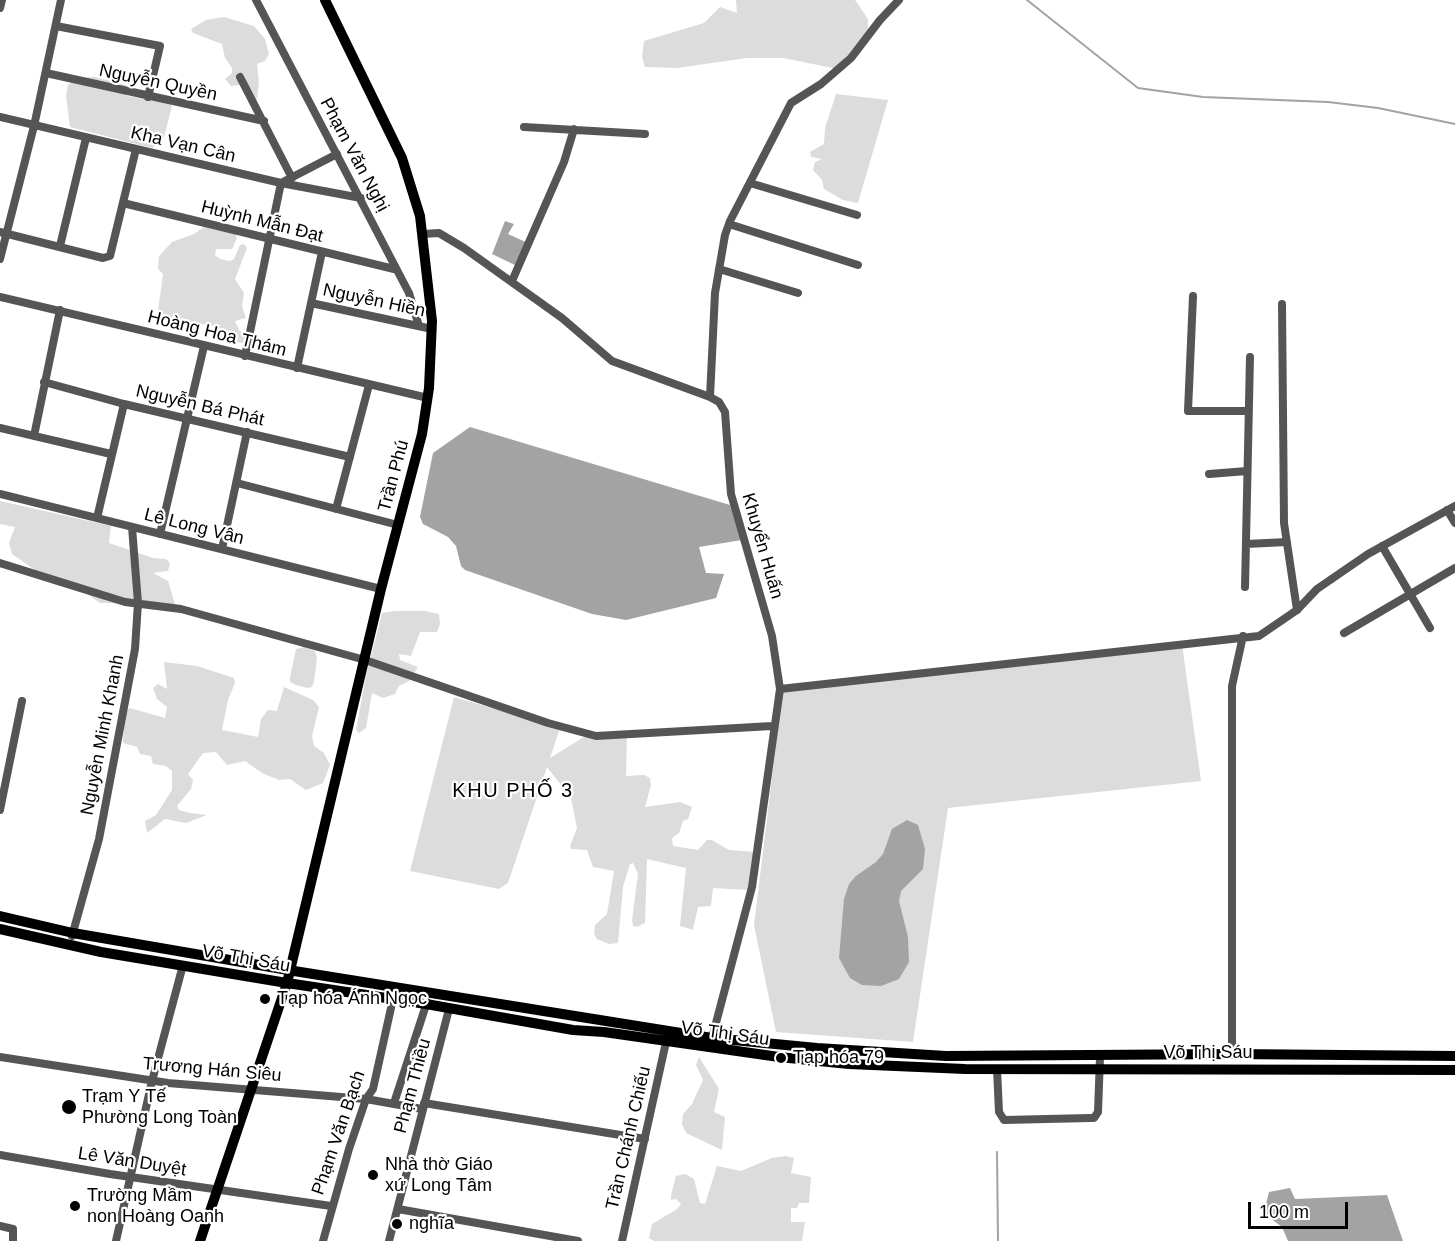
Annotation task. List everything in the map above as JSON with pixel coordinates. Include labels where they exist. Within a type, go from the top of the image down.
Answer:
[{"type":"main road","name":"Trần Phú","points":[[200,1241],[287,983],[288,970],[381,589],[422,434],[428,398],[432,329],[423,234],[402,158],[325,0]]},
{"type":"main road","name":"Võ Thị Sáu","points":[[0,916],[73,933],[431,992],[712,1043],[849,1064],[997,1069],[1455,1070]]},
{"type":"main road","name":"Võ Thị Sáu","points":[[0,929],[70,946],[287,983],[426,1004],[573,1030],[604,1032],[666,1042],[946,1056],[1100,1057],[1232,1054],[1455,1056]]},
{"type":"street","points":[[0,8],[2,0]]},
{"type":"street","points":[[0,259],[3,233],[34,126],[62,0]]},
{"type":"street","name":"Phạm Văn Nghị","points":[[256,0],[361,198],[394,269],[409,293],[418,326]]},
{"type":"street","points":[[423,234],[441,234],[512,281],[591,341],[612,361],[710,397],[712,335],[718,269],[729,224],[791,103],[821,84],[851,58],[880,20],[899,0]]},
{"type":"street","points":[[56,26],[160,46],[148,97]]},
{"type":"street","name":"Nguyễn Quyền","points":[[45,73],[264,121]]},
{"type":"street","points":[[240,77],[292,178]]},
{"type":"street","name":"Kha Vạn Cân","points":[[0,117],[281,183],[361,198]]},
{"type":"street","points":[[524,127],[645,134]]},
{"type":"street","points":[[512,281],[564,162],[574,129]]},
{"type":"street","points":[[60,246],[86,138]]},
{"type":"street","points":[[3,233],[103,258],[110,256],[136,149]]},
{"type":"street","points":[[245,356],[281,183],[337,154]]},
{"type":"street","points":[[750,183],[857,215]]},
{"type":"street","name":"Huỳnh Mẫn Đạt","points":[[123,203],[394,269]]},
{"type":"street","points":[[729,224],[858,265]]},
{"type":"street","points":[[297,368],[322,252]]},
{"type":"street","points":[[718,269],[798,293]]},
{"type":"street","name":"Hoàng Hoa Thám","points":[[0,297],[428,398]]},
{"type":"street","points":[[1193,297],[1188,411],[1249,411]]},
{"type":"street","name":"Nguyễn Hiền","points":[[311,303],[432,329]]},
{"type":"street","points":[[1282,304],[1283,499],[1297,610]]},
{"type":"street","points":[[34,436],[60,310]]},
{"type":"street","points":[[160,534],[204,346]]},
{"type":"street","points":[[1245,587],[1250,357]]},
{"type":"street","name":"Nguyễn Bá Phát","points":[[44,382],[124,404],[350,457]]},
{"type":"street","points":[[336,509],[369,385]]},
{"type":"street","name":"Khuyển Huấn","points":[[710,397],[718,402],[725,412],[731,494],[772,636],[780,689],[772,726],[752,887],[712,1043]]},
{"type":"street","points":[[97,518],[124,404]]},
{"type":"street","points":[[0,428],[111,453]]},
{"type":"street","points":[[222,549],[247,432]]},
{"type":"street","points":[[1209,474],[1247,471]]},
{"type":"street","points":[[237,483],[398,525]]},
{"type":"street","name":"Lê Long Vân","points":[[0,494],[381,589]]},
{"type":"street","points":[[780,689],[1262,635],[1297,610],[1317,589],[1382,546],[1451,508],[1455,523]]},
{"type":"street","name":"Nguyễn Minh Khanh","points":[[70,946],[104,815],[135,649],[138,603],[132,527]]},
{"type":"street","points":[[1246,543],[1287,542]]},
{"type":"street","points":[[1382,546],[1430,628]]},
{"type":"street","points":[[0,563],[115,599],[181,609],[365,660],[548,723],[596,736],[772,726]]},
{"type":"street","points":[[1344,633],[1455,568]]},
{"type":"street","points":[[1232,1054],[1232,686],[1243,636]]},
{"type":"street","points":[[0,810],[22,701]]},
{"type":"street","points":[[116,1241],[152,1081],[183,965]]},
{"type":"street","points":[[394,1103],[431,992]]},
{"type":"street","name":"Phạm Văn Bạch","points":[[322,1241],[366,1099],[373,1089],[393,999]]},
{"type":"street","name":"Phạm Thiều","points":[[389,1241],[449,1009]]},
{"type":"street","name":"Trần Chánh Chiếu","points":[[622,1241],[666,1042]]},
{"type":"street","name":"Trương Hán Siêu","points":[[0,1057],[152,1081],[251,1090],[267,1089],[423,1106],[645,1139]]},
{"type":"street","points":[[997,1069],[1000,1116],[1010,1122],[1094,1118],[1098,1112],[1100,1057]]},
{"type":"street","name":"Lê Văn Duyệt","points":[[0,1155],[130,1177],[331,1206]]},
{"type":"street","points":[[398,1209],[578,1241]]},
{"type":"street","points":[[0,1226],[13,1229],[13,1241]]},
{"type":"shaded area","points":[[736,0],[855,0],[868,19],[868,29],[849,59],[838,69],[783,58],[747,58],[677,68],[645,67],[642,57],[644,41],[704,23],[720,7],[737,13]]},
{"type":"shaded area","points":[[224,17],[254,26],[265,39],[269,54],[265,61],[257,64],[259,83],[257,99],[250,101],[240,85],[231,86],[225,79],[232,73],[232,68],[225,58],[222,44],[193,33],[191,29],[206,20]]},
{"type":"shaded area","points":[[95,77],[126,85],[127,96],[168,103],[172,106],[163,141],[152,148],[70,127],[66,96],[68,85],[77,78]]},
{"type":"shaded area","points":[[836,94],[888,100],[858,203],[843,200],[824,189],[822,180],[813,170],[815,162],[822,159],[811,157],[810,152],[824,144],[825,128]]},
{"type":"shaded area","points":[[505,221],[514,224],[508,234],[530,244],[519,267],[492,254]]},
{"type":"shaded area","points":[[204,227],[235,234],[237,238],[232,249],[216,249],[215,255],[220,259],[230,261],[234,259],[240,245],[244,244],[247,248],[235,279],[244,293],[242,306],[246,318],[235,321],[239,330],[250,338],[251,342],[241,343],[222,338],[214,326],[168,321],[158,311],[163,274],[158,269],[159,256],[172,242],[194,234]]},
{"type":"shaded area","points":[[470,427],[730,505],[742,540],[699,547],[706,573],[724,574],[716,598],[626,620],[592,614],[465,570],[461,566],[456,546],[448,537],[423,524],[420,517],[433,453]]},
{"type":"shaded area","points":[[0,501],[111,526],[109,543],[153,558],[166,559],[170,563],[168,571],[153,573],[168,581],[175,604],[100,603],[70,582],[35,570],[12,554],[9,543],[15,527],[0,524]]},
{"type":"shaded area","points":[[425,611],[439,614],[440,624],[437,632],[420,632],[411,656],[399,654],[400,660],[418,667],[409,681],[399,686],[395,694],[383,698],[372,693],[366,728],[359,733],[356,730],[366,676],[382,613]]},
{"type":"shaded area","points":[[1182,644],[1201,781],[948,808],[913,1042],[776,1032],[754,925],[783,687]]},
{"type":"shaded area","points":[[304,647],[315,651],[317,658],[314,682],[312,687],[307,688],[290,682],[296,649]]},
{"type":"shaded area","points":[[164,662],[197,666],[234,678],[235,683],[228,700],[222,730],[258,737],[261,719],[268,710],[277,711],[284,687],[313,700],[319,707],[312,736],[314,746],[324,753],[330,765],[323,783],[306,790],[290,779],[279,780],[262,773],[245,761],[227,765],[216,752],[203,753],[188,774],[193,780],[191,789],[177,806],[179,810],[207,815],[186,823],[165,819],[147,833],[145,821],[156,815],[172,790],[172,771],[166,766],[153,764],[151,756],[140,754],[137,747],[123,743],[124,720],[126,710],[130,708],[165,718],[167,707],[157,699],[153,688],[158,684],[167,689]]},
{"type":"shaded area","points":[[454,697],[560,728],[550,758],[584,737],[627,736],[626,776],[644,775],[650,778],[651,785],[645,807],[680,802],[692,807],[679,833],[672,838],[673,846],[698,850],[707,840],[712,840],[729,850],[754,852],[749,890],[713,888],[711,906],[698,907],[693,930],[680,926],[686,868],[647,859],[645,923],[637,927],[633,926],[632,920],[638,874],[633,863],[630,864],[623,887],[618,943],[609,944],[597,939],[594,934],[595,925],[607,914],[614,871],[593,867],[587,850],[571,849],[577,828],[571,798],[547,767],[508,883],[499,889],[410,871]]},
{"type":"shaded area","points":[[907,820],[918,825],[925,849],[923,869],[901,891],[899,901],[908,937],[909,962],[899,979],[881,986],[862,985],[850,978],[839,958],[844,899],[849,884],[883,854],[892,829]]},
{"type":"shaded area","points":[[699,1057],[719,1089],[714,1112],[725,1117],[722,1150],[686,1133],[682,1124],[683,1114],[692,1104],[703,1080],[696,1065]]},
{"type":"shaded area","points":[[786,1156],[794,1158],[791,1173],[811,1177],[809,1203],[799,1203],[797,1208],[791,1208],[791,1222],[805,1222],[802,1241],[654,1241],[649,1238],[652,1224],[677,1209],[681,1204],[676,1199],[671,1200],[676,1176],[685,1174],[694,1179],[700,1203],[705,1204],[717,1166],[741,1171],[772,1158]]},
{"type":"shaded area","points":[[1290,1188],[1295,1199],[1387,1195],[1403,1241],[1288,1241],[1282,1227],[1266,1215],[1265,1208],[1269,1192]]},
{"type":"waterway","points":[[1027,0],[1138,88],[1203,97],[1328,102],[1378,108],[1455,124]]},
{"type":"waterway","points":[[997,1152],[998,1241]]},
{"type":"place","name":"Tạp hóa Ánh Ngọc","points":[[265,999]]},
{"type":"place","name":"Tạp hóa 79","points":[[781,1058]]},
{"type":"place","name":"Trạm Y Tế Phường Long Toàn","points":[[69,1107]]},
{"type":"place","name":"Nhà thờ Giáo xứ Long Tâm","points":[[373,1175]]},
{"type":"place","name":"Trường Mầm non Hoàng Oanh","points":[[75,1206]]},
{"type":"place","name":"nghĩa","points":[[397,1224]]},
{"type":"district","name":"KHU PHỐ 3","points":[[513,791]]}]
